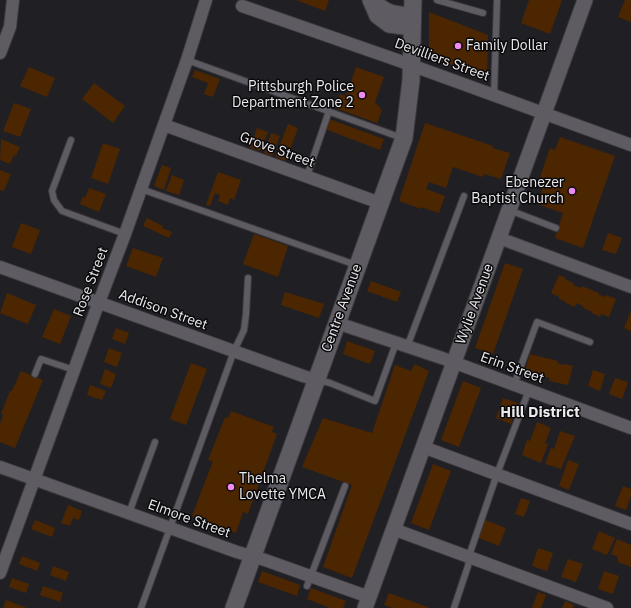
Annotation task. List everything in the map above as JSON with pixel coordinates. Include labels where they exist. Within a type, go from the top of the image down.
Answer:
[{"type":"main road","name":"Centre Avenue","points":[[234,608],[404,138],[411,65],[412,15]]},
{"type":"street","points":[[0,53],[10,27],[13,0]]},
{"type":"street","name":"Rose Street","points":[[0,573],[125,234],[187,60],[206,0]]},
{"type":"street","points":[[371,0],[379,7],[393,14],[412,15]]},
{"type":"street","name":"Wylie Avenue","points":[[367,603],[585,0]]},
{"type":"street","name":"Devilliers Street","points":[[242,6],[411,65],[544,114],[631,143]]},
{"type":"street","name":"Grove Street","points":[[164,125],[380,203]]},
{"type":"street","points":[[499,238],[631,286]]},
{"type":"street","name":"Addison Street","points":[[0,267],[316,380]]},
{"type":"street","name":"Erin Street","points":[[337,322],[454,362],[631,428]]},
{"type":"street","points":[[423,447],[631,524]]},
{"type":"street","name":"Elmore Street","points":[[0,467],[237,552],[253,556],[309,581],[367,603]]},
{"type":"street","points":[[393,529],[607,608]]},
{"type":"lane","points":[[437,0],[483,13]]},
{"type":"lane","points":[[494,95],[497,0]]},
{"type":"lane","points":[[187,60],[404,138]]},
{"type":"lane","points":[[307,176],[329,111]]},
{"type":"lane","points":[[70,140],[52,191],[54,200],[62,210],[125,234]]},
{"type":"lane","points":[[141,189],[358,266]]},
{"type":"lane","points":[[407,347],[464,196]]},
{"type":"lane","points":[[509,210],[556,228]]},
{"type":"lane","points":[[141,608],[234,351],[244,330],[248,278]]},
{"type":"lane","points":[[514,385],[537,322],[590,342]]},
{"type":"lane","points":[[316,380],[330,383],[375,401],[396,343]]},
{"type":"lane","points":[[36,374],[40,359],[74,370]]},
{"type":"lane","points":[[454,608],[468,566],[471,550],[497,474],[529,390]]},
{"type":"lane","points":[[129,513],[155,442]]},
{"type":"lane","points":[[309,581],[346,486]]},
{"type":"building","points":[[296,0],[329,0],[325,11]]},
{"type":"building","points":[[529,0],[562,0],[550,34],[521,23]]},
{"type":"building","points":[[625,0],[631,0],[631,22],[618,17]]},
{"type":"building","name":"Family Dollar","points":[[429,12],[488,35],[487,77],[429,57]]},
{"type":"building","points":[[29,67],[55,78],[47,97],[20,86]]},
{"type":"building","name":"Pittsburgh Police Department Zone 2","points":[[356,67],[384,77],[375,102],[382,110],[377,123],[335,108],[340,94],[346,96]]},
{"type":"building","points":[[195,70],[220,79],[213,97],[204,94],[208,83],[192,77]]},
{"type":"building","points":[[94,83],[125,106],[113,123],[82,99]]},
{"type":"building","points":[[14,103],[31,109],[20,137],[3,131]]},
{"type":"building","points":[[329,119],[384,139],[380,150],[325,129]]},
{"type":"building","points":[[425,123],[493,146],[492,148],[510,153],[501,179],[484,174],[483,177],[453,167],[446,188],[429,182],[426,189],[445,196],[439,213],[421,207],[421,209],[399,201]]},
{"type":"building","points":[[288,124],[298,128],[286,161],[275,157]]},
{"type":"building","points":[[257,128],[268,132],[260,151],[250,148]]},
{"type":"building","points":[[271,133],[280,136],[272,156],[264,153]]},
{"type":"building","name":"Ebenezer Baptist Church","points":[[560,137],[615,156],[583,248],[555,238],[563,213],[537,204],[546,179],[540,177],[550,148],[555,150]]},
{"type":"building","points":[[1,139],[20,147],[10,164],[0,160]]},
{"type":"building","points":[[103,143],[120,149],[108,184],[91,178]]},
{"type":"building","points":[[162,165],[171,168],[164,190],[154,186]]},
{"type":"building","points":[[0,170],[11,174],[4,191],[0,190]]},
{"type":"building","points":[[218,172],[241,180],[234,200],[230,198],[228,205],[218,201],[220,195],[215,193],[210,206],[206,205]]},
{"type":"building","points":[[172,175],[184,180],[179,195],[166,191]]},
{"type":"building","points":[[89,188],[106,194],[99,212],[80,204],[83,196],[85,198]]},
{"type":"building","points":[[147,218],[163,226],[162,228],[172,232],[169,238],[143,226]]},
{"type":"building","points":[[21,223],[40,230],[31,254],[12,247]]},
{"type":"building","points":[[608,233],[622,238],[616,254],[602,250]]},
{"type":"building","points":[[254,234],[288,246],[278,277],[243,264]]},
{"type":"building","points":[[133,248],[163,258],[156,277],[126,266]]},
{"type":"building","points":[[505,263],[523,269],[493,354],[475,348]]},
{"type":"building","points":[[559,275],[574,283],[573,285],[581,288],[582,286],[599,293],[599,295],[606,297],[606,295],[616,299],[609,317],[601,314],[600,317],[576,303],[575,307],[551,293]]},
{"type":"building","points":[[371,281],[401,292],[397,302],[367,291]]},
{"type":"building","points":[[285,292],[324,304],[319,318],[281,305]]},
{"type":"building","points":[[7,293],[36,305],[28,324],[0,313]]},
{"type":"building","points":[[54,309],[71,316],[60,344],[42,337]]},
{"type":"building","points":[[631,311],[631,331],[624,328]]},
{"type":"building","points":[[116,328],[129,333],[125,344],[112,339]]},
{"type":"building","points":[[347,341],[375,351],[370,364],[343,354]]},
{"type":"building","points":[[109,348],[122,353],[117,367],[104,362]]},
{"type":"building","points":[[530,354],[558,361],[557,363],[573,366],[568,385],[549,381],[550,378],[542,376],[524,374]]},
{"type":"building","points":[[191,363],[207,369],[186,425],[170,419]]},
{"type":"building","points":[[415,364],[429,371],[352,578],[323,567],[352,485],[302,467],[323,418],[372,433],[395,365],[411,371]]},
{"type":"building","points":[[105,369],[116,374],[111,388],[100,384]]},
{"type":"building","points":[[593,370],[605,374],[600,391],[588,386]]},
{"type":"building","points":[[21,371],[43,380],[15,448],[0,442],[0,424],[3,415],[1,414],[10,391],[12,391]]},
{"type":"building","points":[[615,378],[628,382],[622,399],[609,394]]},
{"type":"building","points":[[463,381],[481,388],[459,447],[441,440]]},
{"type":"building","points":[[90,385],[106,391],[102,400],[87,395]]},
{"type":"building","points":[[503,398],[518,403],[511,424],[496,418]]},
{"type":"building","name":"Thelma Lovette YMCA","points":[[231,411],[274,427],[272,432],[277,434],[248,514],[243,512],[236,533],[192,516],[213,461],[208,460],[225,417],[228,418]]},
{"type":"building","points":[[537,422],[551,428],[545,443],[548,444],[541,463],[522,455],[527,440],[530,441]]},
{"type":"building","points":[[560,431],[575,436],[561,469],[545,464],[551,448],[554,449]]},
{"type":"building","points":[[568,460],[579,464],[569,490],[559,486]]},
{"type":"building","points":[[433,464],[451,471],[429,530],[411,523]]},
{"type":"building","points":[[623,486],[631,489],[631,496],[626,510],[615,506]]},
{"type":"building","points":[[521,498],[530,501],[524,517],[515,514]]},
{"type":"building","points":[[68,505],[82,511],[79,520],[73,518],[70,526],[61,523]]},
{"type":"building","points":[[35,520],[55,528],[52,537],[31,529]]},
{"type":"building","points":[[485,520],[506,528],[499,546],[479,538]]},
{"type":"building","points":[[599,531],[615,538],[607,555],[592,549]]},
{"type":"building","points":[[617,539],[631,545],[631,567],[618,562],[618,557],[611,554]]},
{"type":"building","points":[[538,548],[553,553],[547,571],[532,566]]},
{"type":"building","points":[[22,556],[40,563],[37,571],[19,564]]},
{"type":"building","points":[[568,559],[583,564],[576,582],[561,577]]},
{"type":"building","points":[[53,566],[69,572],[66,581],[50,575]]},
{"type":"building","points":[[262,571],[300,585],[297,596],[258,582]]},
{"type":"building","points":[[604,571],[619,576],[613,594],[598,589]]},
{"type":"building","points":[[12,578],[29,584],[26,593],[9,587]]},
{"type":"building","points":[[43,586],[63,593],[60,602],[40,595]]},
{"type":"building","points":[[311,588],[346,601],[343,608],[330,608],[307,599]]},
{"type":"building","points":[[538,592],[546,595],[541,608],[532,608]]},
{"type":"building","points":[[389,593],[430,608],[393,608],[384,605]]},
{"type":"building","points":[[6,600],[27,608],[3,608]]},
{"type":"building","points":[[565,601],[574,605],[573,608],[562,608]]},
{"type":"place","name":"Family Dollar","points":[[458,46]]},
{"type":"place","name":"Pittsburgh Police Department Zone 2","points":[[362,95]]},
{"type":"place","name":"Ebenezer Baptist Church","points":[[572,191]]},
{"type":"place","name":"Thelma Lovette YMCA","points":[[231,487]]},
{"type":"district","name":"Hill District","points":[[540,413]]}]
